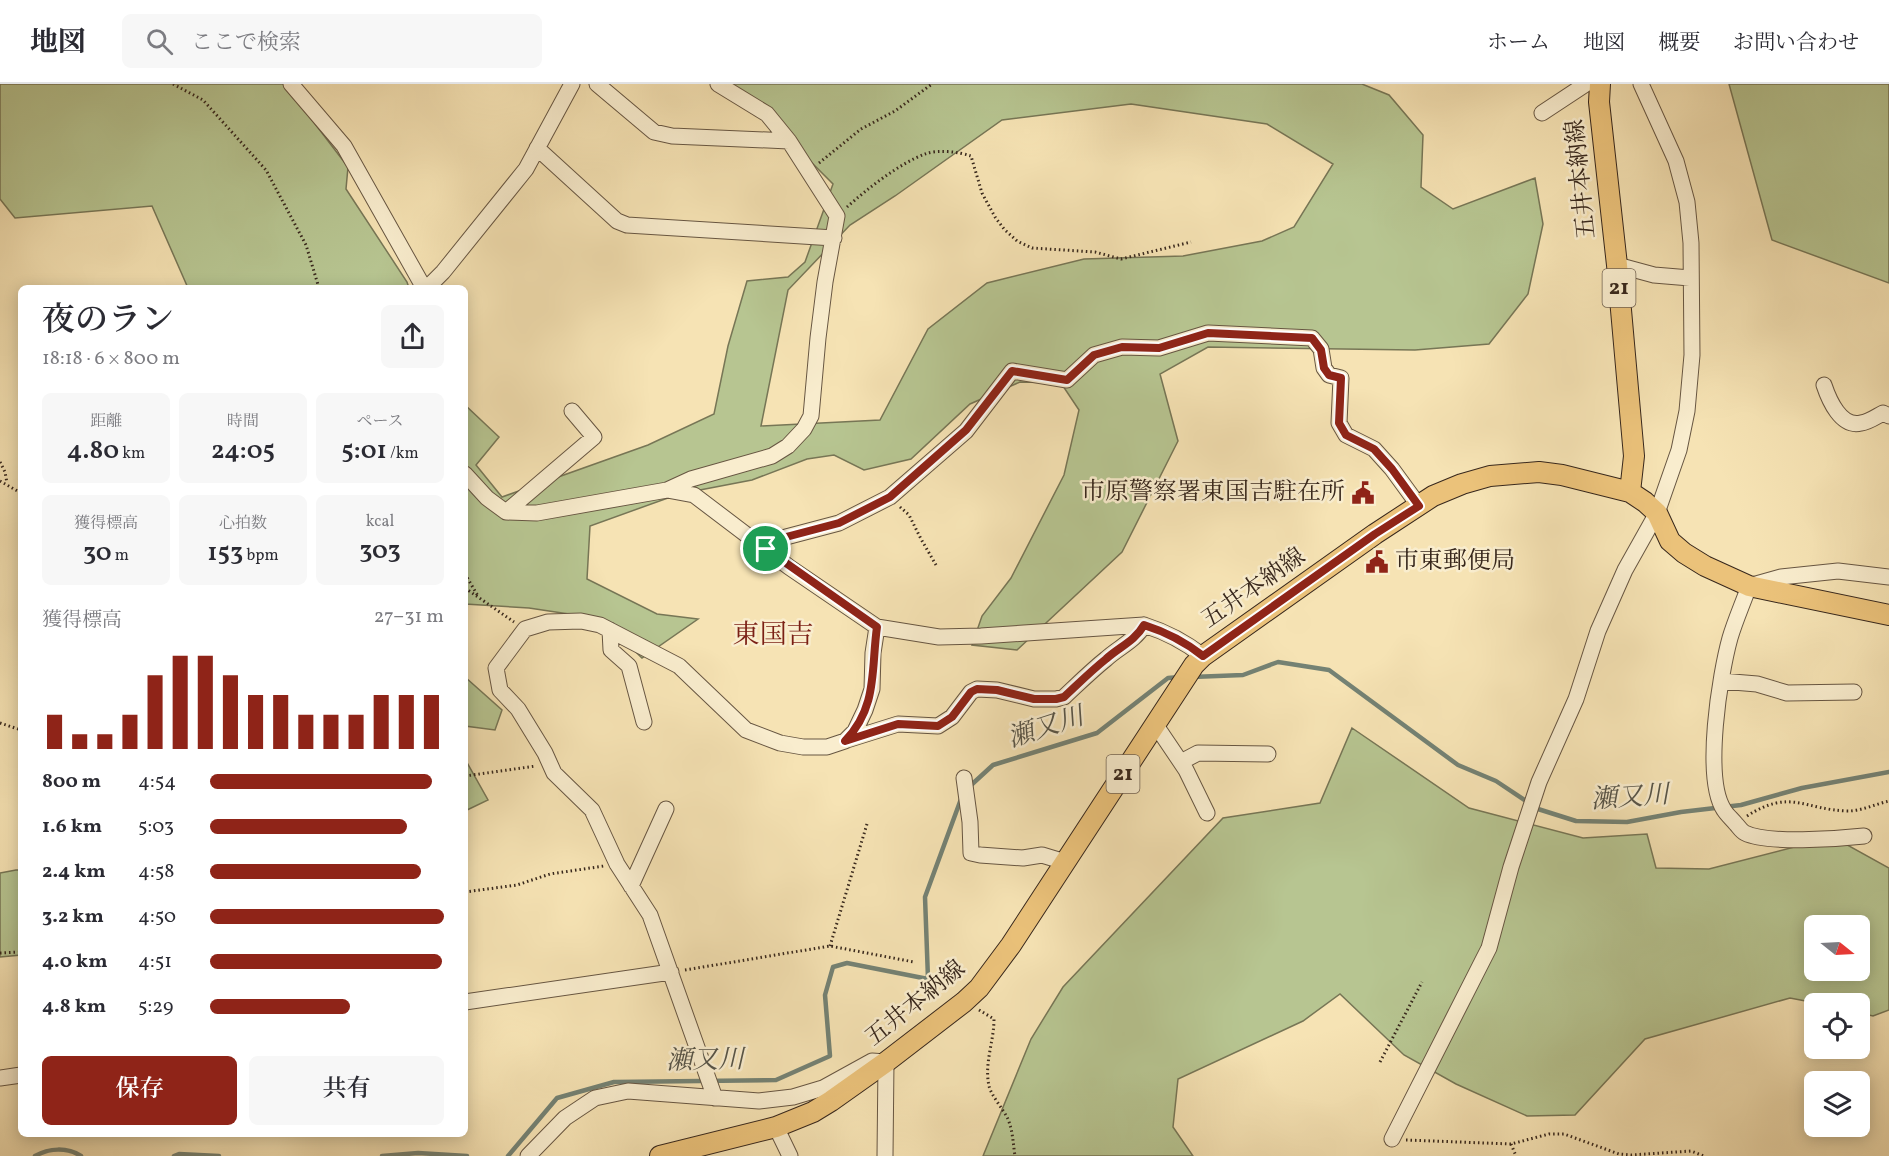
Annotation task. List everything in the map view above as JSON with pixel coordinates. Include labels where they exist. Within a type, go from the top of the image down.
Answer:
[{"type":"main road","name":"五井本納線","points":[[660,1156],[776,1126],[813,1112],[886,1062],[964,1002],[980,988],[998,964],[1194,665],[1203,656],[1375,534],[1433,496],[1490,476],[1539,472],[1562,474],[1630,492],[1634,456],[1617,265],[1599,102],[1600,84]]},
{"type":"main road","points":[[1630,492],[1646,502],[1657,513],[1670,541],[1705,566],[1749,586],[1889,615]]},
{"type":"street","points":[[291,84],[344,146],[424,285]]},
{"type":"street","points":[[429,285],[443,272],[526,169],[572,84]]},
{"type":"street","points":[[597,84],[654,132],[672,136],[789,141]]},
{"type":"street","points":[[468,477],[487,498],[506,512],[537,513],[667,490],[691,479],[772,456],[788,446],[804,429],[811,416],[825,282],[837,216],[789,141],[767,114],[718,84]]},
{"type":"street","points":[[1542,113],[1586,84]]},
{"type":"street","points":[[1392,1139],[1489,948],[1511,867],[1539,782],[1576,699],[1598,632],[1620,580],[1657,513],[1679,450],[1687,411],[1692,356],[1687,202],[1676,161],[1641,84]]},
{"type":"street","points":[[537,148],[617,221],[627,225],[834,238]]},
{"type":"street","points":[[1617,265],[1654,275],[1690,278]]},
{"type":"street","points":[[766,549],[786,537],[839,523],[890,497],[966,430],[1012,371],[1067,380],[1094,355],[1122,347],[1159,348],[1208,333],[1312,338],[1321,350],[1324,368],[1329,375],[1341,378],[1339,423],[1346,435],[1374,449],[1419,506]]},
{"type":"street","points":[[1824,385],[1838,413],[1850,422],[1860,424],[1883,413],[1889,416]]},
{"type":"street","points":[[506,512],[594,437],[572,411]]},
{"type":"street","points":[[667,490],[694,495],[877,627],[939,637],[1144,625],[1167,633],[1203,656]]},
{"type":"street","points":[[1864,836],[1764,839],[1743,832],[1723,809],[1715,778],[1715,739],[1720,681],[1730,637],[1749,586],[1781,577],[1838,571],[1889,577]]},
{"type":"street","points":[[715,1098],[650,915],[617,864],[592,810],[554,773],[518,709],[500,690],[496,668],[525,629],[548,622],[581,621],[600,625],[679,666],[746,730],[780,743],[803,747],[826,747],[898,724],[938,726],[952,717],[971,692],[977,689],[997,690],[1034,699],[1064,697],[1107,658],[1140,633],[1144,625]]},
{"type":"street","points":[[845,741],[855,731],[866,710],[872,689],[873,653],[877,627]]},
{"type":"street","points":[[610,630],[611,650],[629,666],[644,722]]},
{"type":"street","points":[[1720,681],[1757,684],[1787,693],[1854,692]]},
{"type":"street","points":[[1155,724],[1181,762],[1207,813]]},
{"type":"street","points":[[1181,762],[1198,753],[1268,754]]},
{"type":"street","points":[[964,778],[970,822],[971,853],[1023,858],[1042,855],[1065,862]]},
{"type":"street","points":[[631,886],[666,809]]},
{"type":"street","points":[[468,1002],[671,972]]},
{"type":"street","points":[[528,1156],[565,1118],[595,1098],[628,1091],[759,1101],[793,1097],[823,1088],[872,1061],[886,1062],[885,1156]]},
{"type":"street","points":[[0,1078],[18,1075]]},
{"type":"street","points":[[776,1126],[790,1156]]},
{"type":"path","points":[[173,84],[202,100],[266,170],[306,245],[318,285]]},
{"type":"path","points":[[808,172],[861,129],[895,111],[932,84]]},
{"type":"path","points":[[837,216],[860,195],[906,163],[927,153],[952,152],[971,156],[982,193],[995,217],[1017,241],[1032,248],[1095,252],[1121,259],[1191,242]]},
{"type":"path","points":[[0,462],[7,484]]},
{"type":"path","points":[[0,481],[18,491]]},
{"type":"path","points":[[890,497],[909,514],[936,565]]},
{"type":"path","points":[[468,579],[479,598]]},
{"type":"path","points":[[468,590],[525,629]]},
{"type":"path","points":[[0,723],[18,729]]},
{"type":"path","points":[[468,776],[550,764]]},
{"type":"path","points":[[1736,823],[1761,807],[1782,801],[1847,811],[1889,801]]},
{"type":"path","points":[[830,946],[867,824]]},
{"type":"path","points":[[468,892],[517,885],[550,874],[617,864]]},
{"type":"path","points":[[671,972],[830,946],[914,962]]},
{"type":"path","points":[[0,953],[18,952]]},
{"type":"path","points":[[1380,1062],[1422,982]]},
{"type":"path","points":[[964,1002],[994,1019],[988,1069],[990,1088],[1013,1133],[1015,1156]]},
{"type":"path","points":[[1392,1139],[1511,1144],[1549,1134],[1564,1134],[1619,1154],[1691,1151],[1704,1156]]},
{"type":"path","points":[[1511,1144],[1516,1156]]},
{"type":"green space","points":[[0,84],[293,84],[306,112],[348,167],[346,189],[408,285],[187,285],[152,206],[15,218],[0,199]]},
{"type":"green space","points":[[730,84],[1362,84],[1389,95],[1423,135],[1421,187],[1453,209],[1535,178],[1543,224],[1528,294],[1489,344],[1415,350],[1208,347],[1160,374],[1178,441],[1122,552],[1017,650],[972,645],[982,616],[1011,578],[1064,475],[1079,410],[1061,383],[1020,382],[970,404],[911,459],[864,470],[834,455],[807,459],[752,480],[679,494],[590,526],[587,579],[657,614],[698,619],[642,658],[602,619],[529,608],[468,604],[468,408],[499,437],[476,465],[502,497],[648,445],[714,414],[728,346],[747,281],[788,277],[805,262],[833,184],[735,86]],"holes":[[[1131,104],[1267,124],[1333,164],[1294,227],[1262,241],[1183,256],[1084,259],[987,283],[928,329],[880,420],[761,426],[788,290],[850,225],[1002,120]]]},
{"type":"green space","points":[[1729,84],[1889,84],[1889,283],[1772,240]]},
{"type":"green space","points":[[468,680],[502,710],[495,730],[468,726]]},
{"type":"green space","points":[[1352,728],[1469,808],[1583,838],[1647,834],[1656,868],[1709,869],[1833,837],[1889,868],[1889,1010],[1870,1015],[1870,993],[1804,993],[1804,1001],[1790,998],[1645,1039],[1575,1115],[1527,1116],[1456,1084],[1404,1055],[1340,994],[1303,1021],[1178,1079],[1173,1127],[1193,1156],[983,1156],[1031,1039],[1063,987],[1223,818],[1320,803]]},
{"type":"green space","points":[[468,764],[488,800],[468,810]]},
{"type":"green space","points":[[18,870],[18,955],[0,957],[0,873]]},
{"type":"waterway","name":"瀬又川","points":[[1192,677],[1243,675],[1278,662],[1329,670],[1458,765],[1496,781],[1538,809],[1576,821],[1627,822],[1681,812],[1741,805],[1802,788],[1889,772]]},
{"type":"waterway","name":"瀬又川","points":[[969,787],[993,765],[1097,733],[1168,678],[1180,677]]},
{"type":"waterway","name":"瀬又川","points":[[508,1156],[557,1098],[614,1082],[776,1080],[830,1056],[825,995],[833,967],[847,963],[928,979],[925,897],[961,799]]},
{"type":"waterway","name":"瀬又川","points":[[35,1156],[46,1151],[58,1150],[70,1151],[81,1156]]},
{"type":"waterway","name":"瀬又川","points":[[382,1156],[418,1153],[467,1156]]},
{"type":"waterway","name":"瀬又川","points":[[174,1156],[179,1154],[219,1156]]},
{"type":"place","name":"市原警察署東国吉駐在所","points":[[1363,493]]},
{"type":"place","name":"市東郵便局","points":[[1377,562]]},
{"type":"district","name":"東国吉","points":[[773,636]]},
{"type":"route","points":[[1208,333],[1312,338],[1321,350],[1324,368],[1329,375],[1341,378],[1339,423],[1346,435],[1374,449],[1419,506],[1375,534],[1203,656],[1167,633],[1144,625],[1140,633],[1107,658],[1064,697],[1034,699],[997,690],[977,689],[971,692],[952,717],[938,726],[898,724],[845,741],[855,731],[866,710],[872,689],[873,653],[877,627],[766,549],[786,537],[839,523],[890,497],[966,430],[1012,371],[1067,380],[1094,355],[1122,347],[1159,348],[1208,333]]}]
